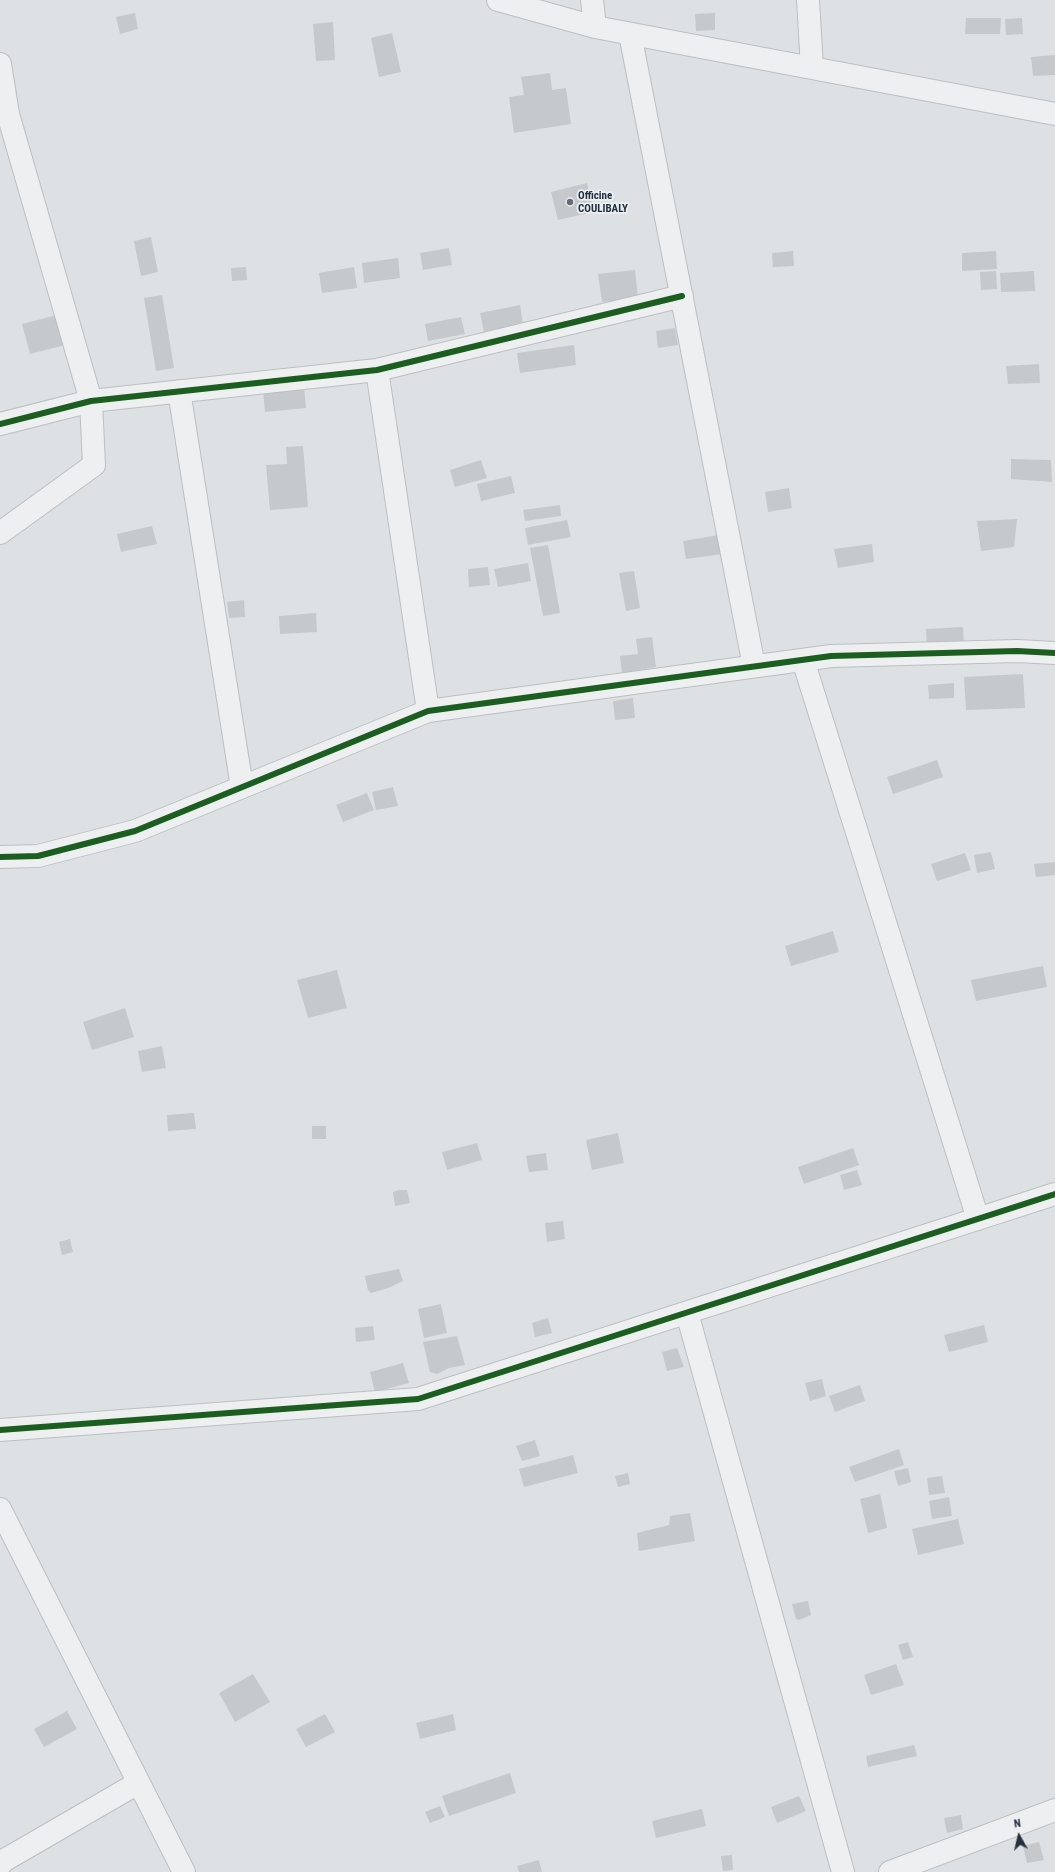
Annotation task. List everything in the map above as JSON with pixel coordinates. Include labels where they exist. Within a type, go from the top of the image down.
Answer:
[{"type":"street","points":[[498,0],[595,27],[1055,114]]},
{"type":"street","points":[[592,0],[595,27]]},
{"type":"street","points":[[808,0],[812,68]]},
{"type":"street","points":[[630,34],[754,666]]},
{"type":"street","points":[[0,64],[8,114],[91,401],[94,465],[0,534]]},
{"type":"street","points":[[0,424],[91,401],[377,370],[682,296]]},
{"type":"street","points":[[377,370],[428,711]]},
{"type":"street","points":[[179,391],[242,788]]},
{"type":"street","points":[[0,857],[38,856],[135,831],[428,711],[831,656],[1016,651],[1055,653]]},
{"type":"street","points":[[803,660],[978,1219]]},
{"type":"street","points":[[0,1430],[418,1399],[1055,1194]]},
{"type":"street","points":[[687,1313],[843,1872]]},
{"type":"street","points":[[0,1509],[184,1872]]},
{"type":"street","points":[[0,1865],[3,1861],[138,1783]]},
{"type":"street","points":[[890,1872],[1055,1810]]},
{"type":"building","points":[[135,13],[138,29],[120,34],[116,17]]},
{"type":"building","points":[[715,13],[715,30],[696,31],[695,14]]},
{"type":"building","points":[[966,18],[1001,18],[1000,34],[965,34]]},
{"type":"building","points":[[1022,18],[1023,34],[1006,35],[1005,19]]},
{"type":"building","points":[[333,22],[335,60],[316,61],[313,24]]},
{"type":"building","points":[[392,33],[401,72],[379,77],[371,38]]},
{"type":"building","points":[[1055,55],[1055,75],[1033,76],[1031,57]]},
{"type":"building","points":[[550,73],[552,90],[566,88],[571,124],[514,133],[509,97],[524,95],[521,77]]},
{"type":"building","points":[[587,183],[594,212],[558,220],[551,192]]},
{"type":"building","points":[[151,237],[158,272],[141,276],[134,241]]},
{"type":"building","points":[[449,248],[452,265],[423,270],[420,253]]},
{"type":"building","points":[[793,251],[794,266],[773,267],[772,253]]},
{"type":"building","points":[[996,251],[997,269],[962,271],[962,253]]},
{"type":"building","points":[[398,258],[400,278],[364,283],[362,263]]},
{"type":"building","points":[[246,267],[247,280],[232,281],[231,268]]},
{"type":"building","points":[[354,267],[357,288],[322,293],[319,273]]},
{"type":"building","points":[[635,270],[638,298],[602,302],[598,274]]},
{"type":"building","points":[[996,271],[997,289],[981,290],[980,272]]},
{"type":"building","points":[[1034,271],[1035,291],[1001,292],[1000,273]]},
{"type":"building","points":[[162,295],[174,368],[156,371],[144,298]]},
{"type":"building","points":[[520,305],[523,324],[484,332],[480,313]]},
{"type":"building","points":[[61,314],[69,344],[30,354],[22,324]]},
{"type":"building","points":[[461,317],[465,334],[428,341],[425,324]]},
{"type":"building","points":[[675,328],[678,345],[658,348],[656,331]]},
{"type":"building","points":[[574,345],[576,365],[520,373],[517,353]]},
{"type":"building","points":[[1039,364],[1040,383],[1008,384],[1006,366]]},
{"type":"building","points":[[304,387],[306,408],[265,412],[263,391]]},
{"type":"building","points":[[303,446],[308,507],[270,510],[266,465],[287,464],[286,447]]},
{"type":"building","points":[[1011,459],[1051,460],[1052,482],[1011,479]]},
{"type":"building","points":[[481,460],[487,478],[455,487],[450,470]]},
{"type":"building","points":[[511,476],[515,493],[481,501],[477,484]]},
{"type":"building","points":[[789,488],[792,508],[768,512],[765,492]]},
{"type":"building","points":[[560,505],[561,516],[525,521],[523,510]]},
{"type":"building","points":[[1017,519],[1014,547],[981,551],[977,521]]},
{"type":"building","points":[[567,520],[571,537],[528,545],[525,528]]},
{"type":"building","points":[[152,526],[157,544],[121,552],[117,534]]},
{"type":"building","points":[[719,535],[723,554],[686,559],[683,541]]},
{"type":"building","points":[[872,544],[874,562],[838,568],[834,549]]},
{"type":"building","points":[[548,545],[560,613],[543,616],[530,548]]},
{"type":"building","points":[[528,563],[531,581],[498,587],[494,569]]},
{"type":"building","points":[[488,567],[490,585],[469,587],[468,569]]},
{"type":"building","points":[[634,571],[640,608],[626,611],[619,573]]},
{"type":"building","points":[[244,600],[245,617],[229,618],[227,602]]},
{"type":"building","points":[[316,613],[317,632],[280,634],[279,616]]},
{"type":"building","points":[[963,627],[964,647],[927,649],[926,629]]},
{"type":"building","points":[[652,637],[656,667],[622,673],[620,656],[638,654],[636,639]]},
{"type":"building","points":[[1023,674],[1025,708],[966,710],[964,677]]},
{"type":"building","points":[[954,683],[954,698],[929,699],[928,685]]},
{"type":"building","points":[[633,698],[635,718],[615,720],[613,701]]},
{"type":"building","points":[[937,760],[943,777],[893,794],[887,777]]},
{"type":"building","points":[[393,787],[398,806],[376,810],[372,792]]},
{"type":"building","points":[[367,793],[374,810],[343,822],[336,805]]},
{"type":"building","points":[[991,852],[995,869],[977,873],[974,855]]},
{"type":"building","points":[[965,853],[971,870],[937,881],[931,864]]},
{"type":"building","points":[[1055,862],[1055,875],[1036,877],[1034,864]]},
{"type":"building","points":[[833,931],[839,952],[791,966],[785,946]]},
{"type":"building","points":[[1043,966],[1047,987],[976,1001],[971,980]]},
{"type":"building","points":[[337,970],[347,1008],[308,1018],[297,980]]},
{"type":"building","points":[[125,1008],[134,1037],[92,1050],[83,1022]]},
{"type":"building","points":[[162,1046],[166,1068],[142,1072],[138,1051]]},
{"type":"building","points":[[194,1113],[196,1129],[168,1131],[167,1115]]},
{"type":"building","points":[[312,1126],[326,1126],[326,1139],[312,1139]]},
{"type":"building","points":[[618,1133],[624,1163],[592,1170],[586,1140]]},
{"type":"building","points":[[477,1143],[482,1160],[447,1170],[442,1152]]},
{"type":"building","points":[[853,1148],[859,1165],[804,1184],[798,1167]]},
{"type":"building","points":[[546,1153],[548,1170],[529,1172],[526,1156]]},
{"type":"building","points":[[857,1170],[862,1185],[844,1190],[840,1175]]},
{"type":"building","points":[[407,1190],[410,1203],[395,1206],[393,1192]]},
{"type":"building","points":[[563,1221],[565,1239],[547,1242],[545,1223]]},
{"type":"building","points":[[70,1239],[73,1252],[62,1255],[59,1242]]},
{"type":"building","points":[[399,1269],[403,1281],[388,1288],[371,1293],[368,1290],[365,1276]]},
{"type":"building","points":[[441,1304],[447,1333],[424,1338],[418,1309]]},
{"type":"building","points":[[548,1318],[552,1333],[535,1337],[532,1323]]},
{"type":"building","points":[[984,1325],[988,1342],[949,1352],[944,1335]]},
{"type":"building","points":[[373,1326],[375,1340],[356,1342],[355,1328]]},
{"type":"building","points":[[457,1336],[465,1365],[449,1368],[437,1374],[430,1372],[423,1342]]},
{"type":"building","points":[[677,1348],[684,1367],[667,1371],[662,1352]]},
{"type":"building","points":[[403,1363],[409,1383],[375,1392],[370,1372]]},
{"type":"building","points":[[822,1379],[826,1396],[810,1401],[805,1383]]},
{"type":"building","points":[[860,1385],[865,1401],[835,1412],[829,1396]]},
{"type":"building","points":[[535,1440],[540,1456],[522,1461],[516,1446]]},
{"type":"building","points":[[899,1449],[904,1465],[855,1482],[849,1467]]},
{"type":"building","points":[[573,1455],[578,1473],[524,1487],[519,1469]]},
{"type":"building","points":[[908,1468],[911,1482],[898,1486],[894,1471]]},
{"type":"building","points":[[628,1473],[630,1484],[618,1487],[615,1476]]},
{"type":"building","points":[[942,1476],[945,1493],[929,1495],[927,1478]]},
{"type":"building","points":[[880,1494],[887,1528],[868,1533],[860,1499]]},
{"type":"building","points":[[949,1497],[952,1516],[932,1519],[929,1501]]},
{"type":"building","points":[[690,1513],[695,1541],[639,1551],[637,1533],[669,1525],[670,1516]]},
{"type":"building","points":[[958,1519],[964,1544],[918,1555],[912,1529]]},
{"type":"building","points":[[808,1601],[811,1615],[799,1620],[796,1619],[792,1604]]},
{"type":"building","points":[[908,1642],[913,1657],[903,1660],[898,1645]]},
{"type":"building","points":[[896,1664],[904,1685],[871,1695],[864,1675]]},
{"type":"building","points":[[253,1674],[270,1702],[235,1722],[219,1693]]},
{"type":"building","points":[[67,1711],[77,1729],[44,1747],[34,1729]]},
{"type":"building","points":[[325,1714],[335,1732],[306,1747],[296,1729]]},
{"type":"building","points":[[453,1714],[456,1730],[420,1739],[416,1723]]},
{"type":"building","points":[[914,1745],[917,1756],[868,1767],[866,1756]]},
{"type":"building","points":[[510,1773],[516,1793],[449,1816],[442,1796]]},
{"type":"building","points":[[799,1796],[806,1811],[777,1823],[771,1807]]},
{"type":"building","points":[[440,1806],[445,1817],[430,1823],[425,1812]]},
{"type":"building","points":[[702,1809],[706,1826],[656,1838],[652,1821]]},
{"type":"building","points":[[961,1815],[963,1829],[947,1833],[944,1818]]},
{"type":"building","points":[[1039,1842],[1044,1860],[1027,1863],[1023,1846]]},
{"type":"building","points":[[732,1855],[733,1870],[723,1871],[721,1856]]},
{"type":"building","points":[[539,1860],[542,1872],[519,1872],[517,1866]]},
{"type":"cycle path","points":[[0,424],[91,401],[377,370],[682,296]]},
{"type":"cycle path","points":[[0,857],[38,856],[135,831],[428,711],[831,656],[1017,651],[1055,653]]},
{"type":"cycle path","points":[[0,1430],[418,1399],[1055,1194]]},
{"type":"place","name":"Officine COULIBALY","points":[[570,202]]}]
